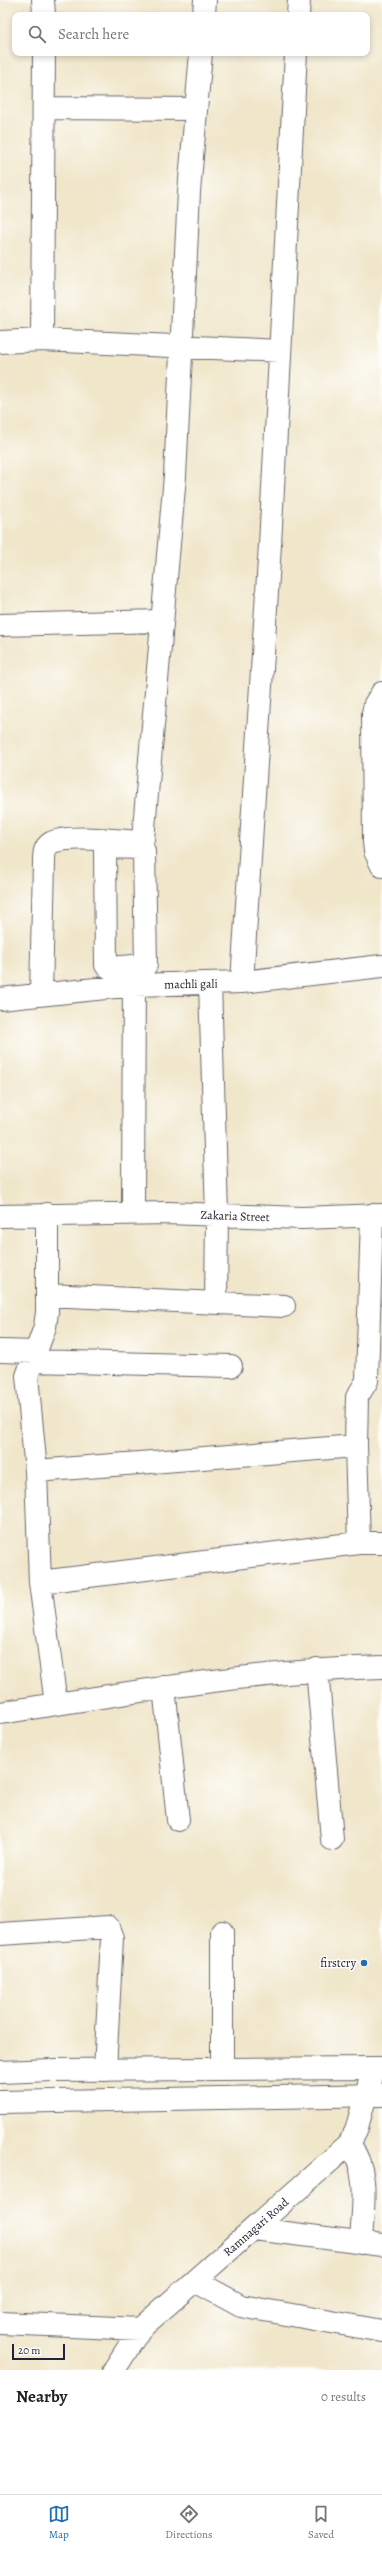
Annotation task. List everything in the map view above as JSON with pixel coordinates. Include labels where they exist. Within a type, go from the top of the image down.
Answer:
[{"type":"street","points":[[43,0],[44,12]]},
{"type":"street","points":[[204,12],[205,0]]},
{"type":"street","points":[[298,12],[299,0]]},
{"type":"street","points":[[42,340],[46,108],[44,56]]},
{"type":"street","points":[[134,976],[110,968],[106,965],[105,850],[108,847],[133,845],[141,842],[143,839],[175,476],[189,192],[201,56]]},
{"type":"street","points":[[242,982],[280,351],[296,56]]},
{"type":"street","points":[[46,108],[196,109]]},
{"type":"street","points":[[0,342],[42,340],[280,351]]},
{"type":"street","points":[[0,625],[162,621]]},
{"type":"street","points":[[382,693],[375,704],[373,713],[373,826],[375,851],[382,866]]},
{"type":"street","points":[[41,994],[44,862],[47,847],[51,843],[69,839],[133,845],[144,851],[147,964],[134,976],[133,1213]]},
{"type":"street","name":"machli gali","points":[[0,998],[41,994],[134,976],[210,983],[242,982],[382,966]]},
{"type":"street","points":[[210,983],[217,1215],[216,1303]]},
{"type":"street","name":"Zakaria Street","points":[[0,1216],[133,1213],[302,1218],[377,1215]]},
{"type":"street","points":[[47,1214],[47,1295],[45,1326],[33,1357],[27,1384],[36,1471],[40,1582],[56,1704]]},
{"type":"street","points":[[359,1543],[356,1446],[357,1397],[375,1381],[377,1215]]},
{"type":"street","points":[[47,1295],[284,1306]]},
{"type":"street","points":[[0,1351],[33,1357],[231,1366]]},
{"type":"street","points":[[36,1471],[356,1446]]},
{"type":"street","points":[[40,1582],[359,1543],[382,1543]]},
{"type":"street","points":[[0,1713],[164,1687],[317,1669],[382,1667]]},
{"type":"street","points":[[317,1669],[332,1839]]},
{"type":"street","points":[[164,1687],[178,1820]]},
{"type":"street","points":[[0,1934],[108,1927],[112,1938],[105,2070]]},
{"type":"street","points":[[222,1932],[222,2069]]},
{"type":"street","points":[[0,2072],[222,2069],[378,2069]]},
{"type":"street","name":"Ramnagari Road","points":[[114,2370],[140,2329],[349,2144],[374,2095],[378,2069]]},
{"type":"street","points":[[0,2102],[374,2095]]},
{"type":"street","points":[[349,2144],[360,2160],[363,2178],[361,2243]]},
{"type":"street","points":[[254,2229],[382,2245]]},
{"type":"street","points":[[195,2281],[221,2297],[241,2306],[382,2331]]},
{"type":"street","points":[[0,2323],[140,2329]]},
{"type":"place","name":"firstcry","points":[[364,1963]]}]
